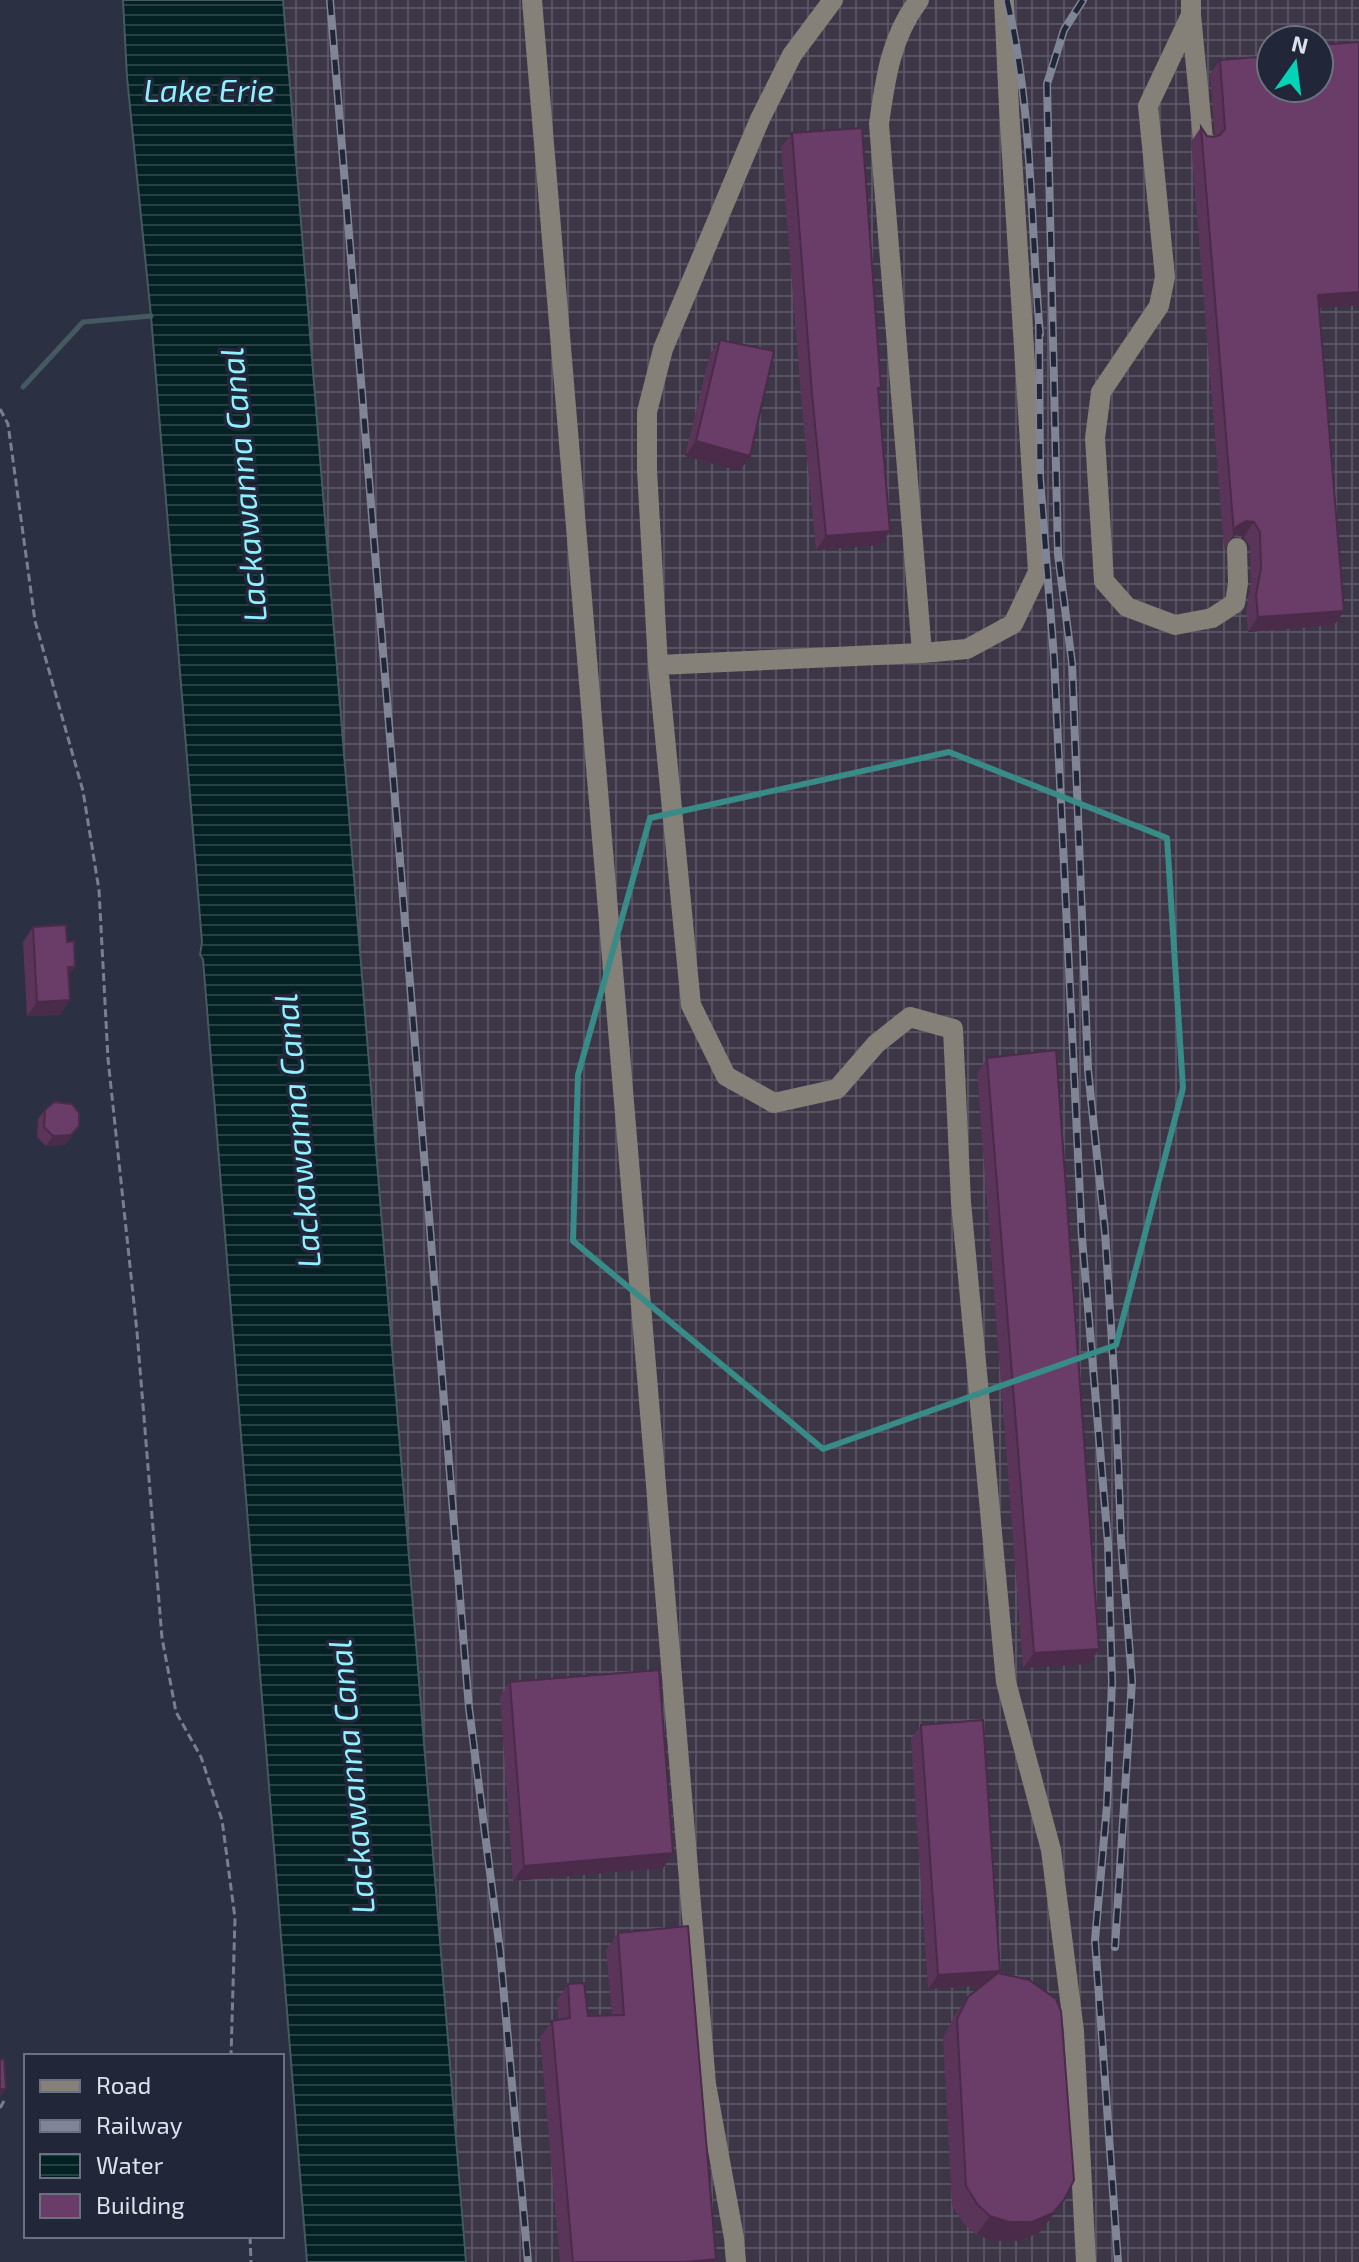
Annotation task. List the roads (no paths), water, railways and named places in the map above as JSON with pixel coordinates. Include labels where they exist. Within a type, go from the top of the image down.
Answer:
[{"type":"lane","points":[[532,0],[706,2084],[736,2262]]},
{"type":"lane","points":[[833,0],[792,55],[760,119],[663,349],[647,412],[647,470],[658,665],[691,1005],[726,1076],[774,1103],[837,1089],[876,1044],[910,1017],[953,1029],[961,1202],[1006,1682],[1051,1850],[1074,2031],[1086,2262]]},
{"type":"lane","points":[[919,0],[900,28],[885,77],[879,124],[922,653]]},
{"type":"lane","points":[[658,665],[967,649],[1013,624],[1038,572],[1004,0]]},
{"type":"lane","points":[[1191,7],[1203,139]]},
{"type":"lane","points":[[1191,7],[1148,106],[1165,277],[1159,306],[1101,392],[1095,438],[1104,581],[1127,607],[1175,625],[1212,618],[1235,603],[1237,548]]},
{"type":"water","name":"Lake Erie","points":[[123,0],[283,0],[466,2262],[307,2262]]},
{"type":"waterway","points":[[23,387],[83,322],[151,316]]},
{"type":"railway","points":[[330,0],[469,1708],[500,1951],[528,2262]]},
{"type":"railway","points":[[1007,0],[1022,83],[1040,334]]},
{"type":"railway","points":[[1083,0],[1064,30],[1047,84],[1058,554],[1072,663],[1088,1070],[1105,1232],[1121,1539],[1132,1681],[1115,1947]]},
{"type":"railway","points":[[1039,324],[1040,478],[1054,658],[1082,1238],[1108,1543],[1112,1682],[1107,1805],[1095,1940],[1118,2262]]},
{"type":"water label","name":"Lackawanna Canal","points":[[242,485]]},
{"type":"water label","name":"Lackawanna Canal","points":[[296,1131]]},
{"type":"water label","name":"Lackawanna Canal","points":[[350,1777]]}]
